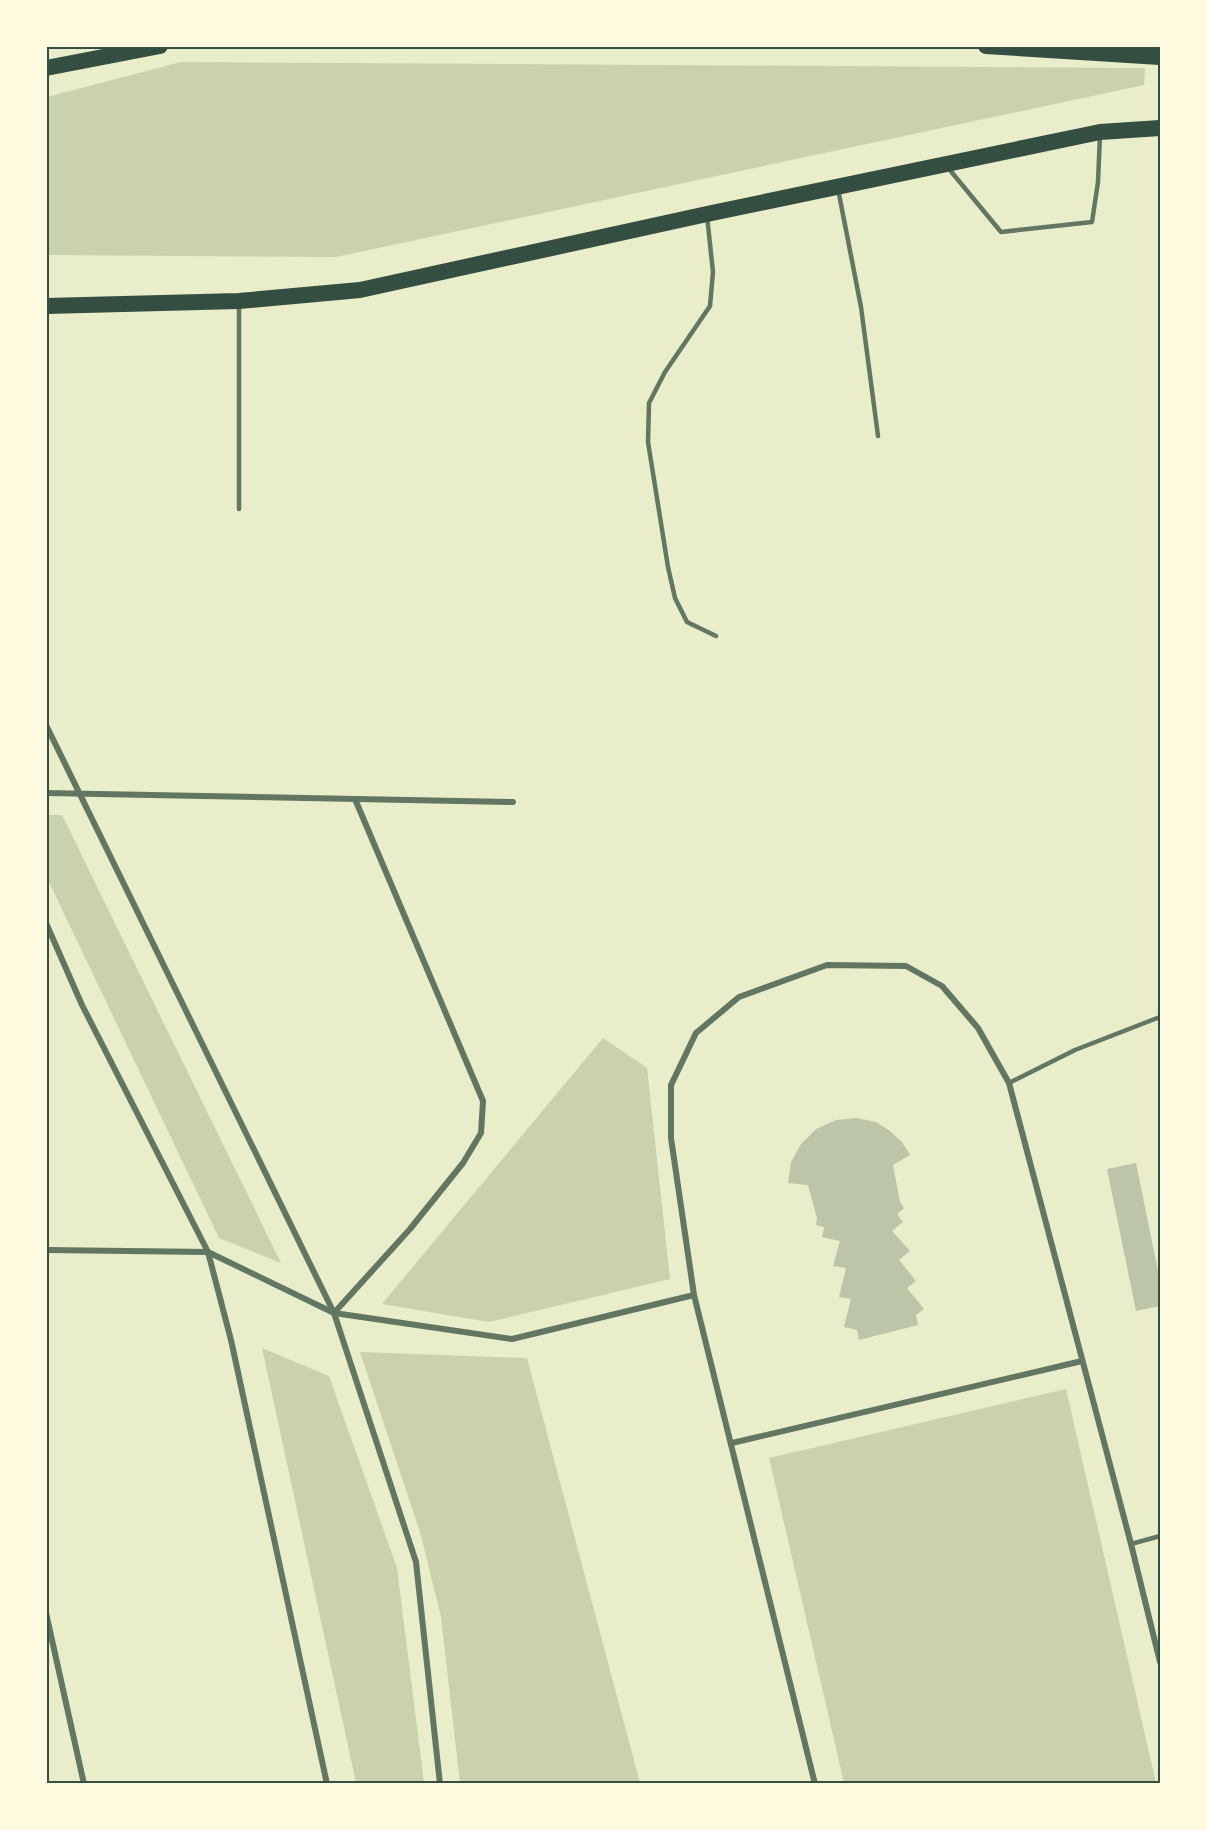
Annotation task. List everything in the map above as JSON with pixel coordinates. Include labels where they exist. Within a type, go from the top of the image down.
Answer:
[{"type":"highway","points":[[46,68],[160,46]]},
{"type":"highway","points":[[986,46],[1161,57]]},
{"type":"highway","points":[[46,306],[239,301],[360,290],[707,214],[1100,132],[1161,128]]},
{"type":"street","points":[[46,725],[334,1313],[416,1562],[440,1784]]},
{"type":"street","points":[[46,793],[513,802]]},
{"type":"street","points":[[334,1313],[410,1229],[463,1163],[481,1133],[483,1101],[355,799]]},
{"type":"street","points":[[46,923],[82,1005],[208,1252],[231,1340],[327,1784]]},
{"type":"street","points":[[815,1784],[694,1295],[671,1138],[671,1085],[696,1034],[740,997],[827,965],[906,966],[942,986],[978,1028],[1008,1083],[1161,1662]]},
{"type":"street","points":[[46,1250],[208,1252],[334,1313],[512,1339],[694,1295]]},
{"type":"street","points":[[732,1443],[1082,1361]]},
{"type":"street","points":[[46,1613],[84,1784]]},
{"type":"lane","points":[[945,165],[1001,232],[1092,222],[1098,182],[1100,132]]},
{"type":"lane","points":[[837,187],[861,307],[878,436]]},
{"type":"lane","points":[[707,214],[714,272],[710,306],[665,372],[649,403],[648,442],[675,598],[687,622],[716,636]]},
{"type":"lane","points":[[238,509],[239,301]]},
{"type":"lane","points":[[1008,1083],[1075,1050],[1161,1017]]},
{"type":"lane","points":[[1131,1544],[1161,1536]]},
{"type":"green space","points":[[181,62],[1145,68],[1144,85],[336,257],[47,255],[47,97]]},
{"type":"green space","points":[[47,815],[62,815],[281,1263],[219,1238],[47,878]]},
{"type":"green space","points":[[603,1038],[647,1068],[670,1279],[489,1322],[382,1304]]},
{"type":"green space","points":[[262,1348],[329,1376],[397,1568],[424,1783],[356,1783]]},
{"type":"green space","points":[[360,1352],[527,1358],[640,1783],[460,1783],[441,1617],[420,1532]]},
{"type":"green space","points":[[1066,1389],[1156,1783],[844,1783],[769,1458]]},
{"type":"building","points":[[856,1118],[876,1122],[890,1131],[902,1142],[910,1155],[893,1165],[900,1202],[904,1208],[897,1214],[903,1222],[892,1231],[910,1251],[899,1260],[916,1281],[907,1288],[924,1309],[916,1315],[918,1325],[859,1340],[857,1330],[844,1327],[851,1299],[839,1297],[846,1268],[833,1266],[840,1241],[822,1237],[824,1227],[816,1225],[817,1218],[808,1185],[788,1183],[791,1162],[801,1144],[816,1129],[836,1120]]},
{"type":"building","points":[[1136,1163],[1160,1281],[1160,1306],[1136,1311],[1107,1169]]}]
